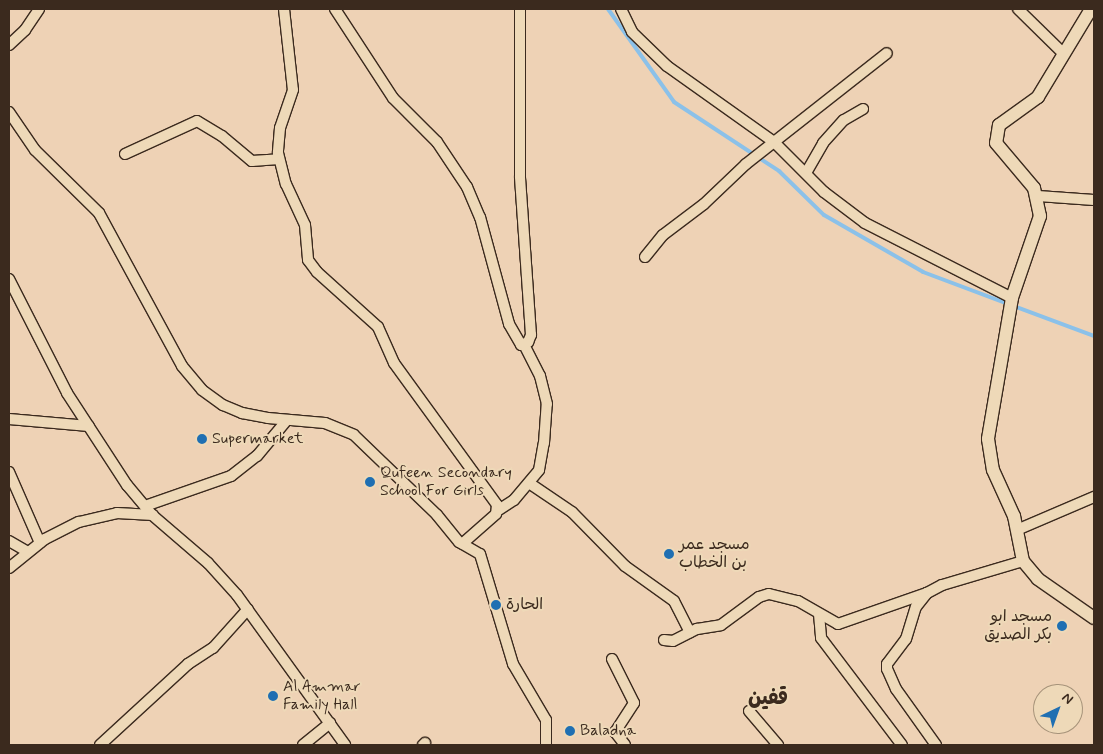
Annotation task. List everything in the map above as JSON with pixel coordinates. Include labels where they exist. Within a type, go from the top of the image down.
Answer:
[{"type":"street","points":[[9,45],[26,30],[39,9]]},
{"type":"street","points":[[284,9],[293,90],[278,138],[279,159],[305,225],[306,252],[312,267],[378,327],[394,363],[496,504],[497,511]]},
{"type":"street","points":[[335,9],[392,98],[437,142],[463,179],[480,217],[509,324],[517,342],[524,344],[540,376],[547,404],[539,470],[529,483],[462,544]]},
{"type":"street","points":[[520,9],[520,176],[531,335],[524,344]]},
{"type":"street","points":[[621,9],[632,32],[667,66],[774,142],[806,173],[865,224],[1012,298]]},
{"type":"street","points":[[1018,9],[1063,53]]},
{"type":"street","points":[[1091,9],[1038,97],[999,125],[996,143],[1029,180],[1038,196],[1039,224],[1012,298],[988,439],[993,470],[1011,508],[1023,561],[1038,579],[1094,618]]},
{"type":"street","points":[[644,256],[663,236],[704,204],[774,142],[887,52]]},
{"type":"street","points":[[806,173],[823,143],[844,120],[862,109]]},
{"type":"street","points":[[9,112],[35,150],[99,214],[193,381],[212,398],[234,410],[287,420],[325,423],[354,435],[462,544],[475,550],[482,558],[513,664],[546,720],[546,745]]},
{"type":"street","points":[[124,154],[197,121],[222,136],[252,161],[279,159]]},
{"type":"street","points":[[1038,196],[1094,200]]},
{"type":"street","points":[[9,278],[67,392],[144,506],[208,563],[248,609],[346,745]]},
{"type":"street","points":[[9,419],[89,426]]},
{"type":"street","points":[[144,506],[231,476],[257,456],[287,420]]},
{"type":"street","points":[[9,472],[40,543]]},
{"type":"street","points":[[529,483],[572,512],[625,566],[674,601],[690,632]]},
{"type":"street","points":[[1017,530],[1094,497]]},
{"type":"street","points":[[9,568],[40,543],[90,518],[117,513],[153,515]]},
{"type":"street","points":[[9,541],[28,552]]},
{"type":"street","points":[[664,640],[676,641],[690,632],[726,623],[759,597],[768,594],[793,599],[832,623],[845,623],[927,594],[942,585],[1023,561]]},
{"type":"street","points":[[927,594],[916,607],[906,639],[886,668],[896,689],[936,745]]},
{"type":"street","points":[[100,745],[188,664],[213,648],[248,609]]},
{"type":"street","points":[[818,614],[821,638],[902,745]]},
{"type":"street","points":[[612,659],[634,704],[615,732],[625,745]]},
{"type":"street","points":[[749,710],[778,745]]},
{"type":"street","points":[[303,745],[330,724]]},
{"type":"waterway","points":[[608,9],[674,102],[779,171],[824,215],[923,272],[1094,336]]},
{"type":"place","name":"Supermarket","points":[[202,439]]},
{"type":"place","name":"Qufeen Secondary School For Girls","points":[[370,482]]},
{"type":"place","name":"مسجد عمر بن الخطاب","points":[[669,554]]},
{"type":"place","name":"الحارة","points":[[496,605]]},
{"type":"place","name":"مسجد ابو بكر الصديق","points":[[1062,626]]},
{"type":"place","name":"Al Ammar Family Hall","points":[[273,696]]},
{"type":"place","name":"Baladna","points":[[570,731]]},
{"type":"district","name":"قفين","points":[[768,698]]}]
